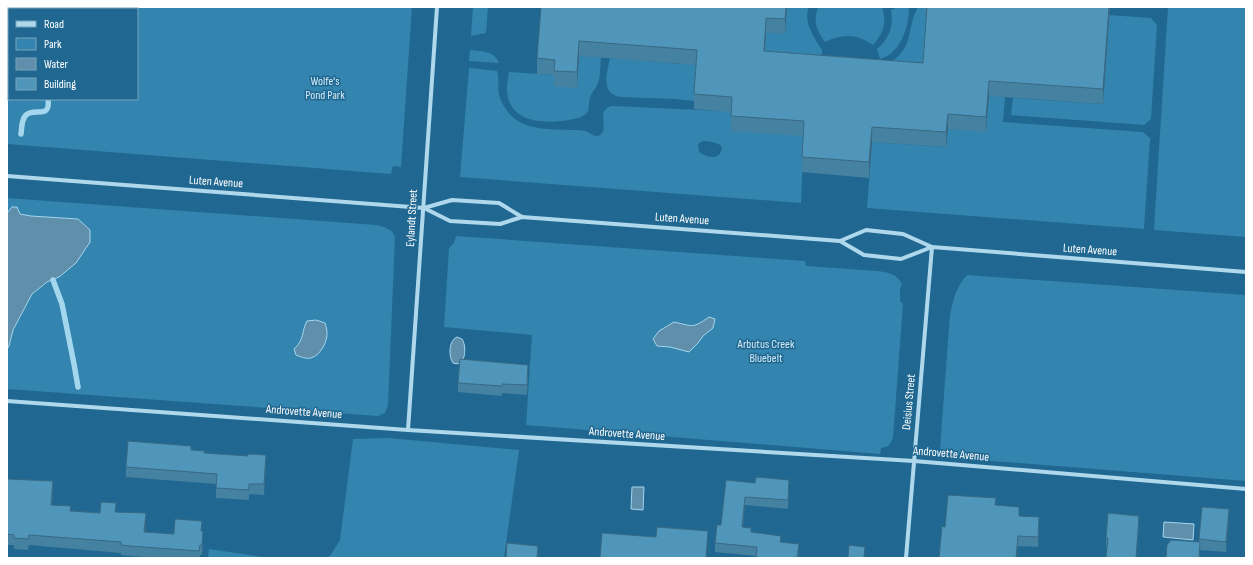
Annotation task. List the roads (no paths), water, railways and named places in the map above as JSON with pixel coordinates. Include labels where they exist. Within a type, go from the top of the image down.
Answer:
[{"type":"street","name":"Eylandt Street","points":[[408,430],[437,7]]},
{"type":"street","name":"Luten Avenue","points":[[7,176],[424,208],[452,200],[499,203],[522,217]]},
{"type":"street","name":"Luten Avenue","points":[[424,208],[450,221],[500,224],[522,217],[840,241],[864,255],[901,259],[932,247]]},
{"type":"street","name":"Luten Avenue","points":[[840,241],[866,230],[903,234],[932,247],[1246,272]]},
{"type":"street","name":"Deisius Street","points":[[906,558],[932,247]]},
{"type":"street","name":"Androvette Avenue","points":[[7,401],[408,430],[914,461],[1246,489]]},
{"type":"water","points":[[12,207],[17,207],[20,214],[31,216],[78,219],[90,230],[90,242],[76,263],[59,277],[47,282],[32,294],[13,330],[7,349],[7,213]]},
{"type":"water","points":[[709,317],[715,319],[713,328],[703,336],[689,352],[670,347],[657,346],[653,339],[659,331],[674,322],[692,326]]},
{"type":"water","points":[[316,320],[325,323],[327,331],[323,348],[311,358],[296,355],[294,349],[300,342],[307,321]]},
{"type":"water","points":[[457,337],[462,339],[464,342],[465,351],[463,359],[457,364],[453,363],[451,360],[450,348],[452,341]]},
{"type":"water","points":[[632,487],[644,487],[643,510],[631,509]]},
{"type":"water","points":[[1164,522],[1194,524],[1193,540],[1163,537]]},
{"type":"waterway","points":[[21,134],[24,117],[29,113],[41,112],[47,109],[48,100]]},
{"type":"waterway","points":[[53,280],[62,304],[78,387]]},
{"type":"park label","name":"Wolfe's Pond Park","points":[[325,88]]},
{"type":"park label","name":"Arbutus Creek Bluebelt","points":[[766,351]]}]
